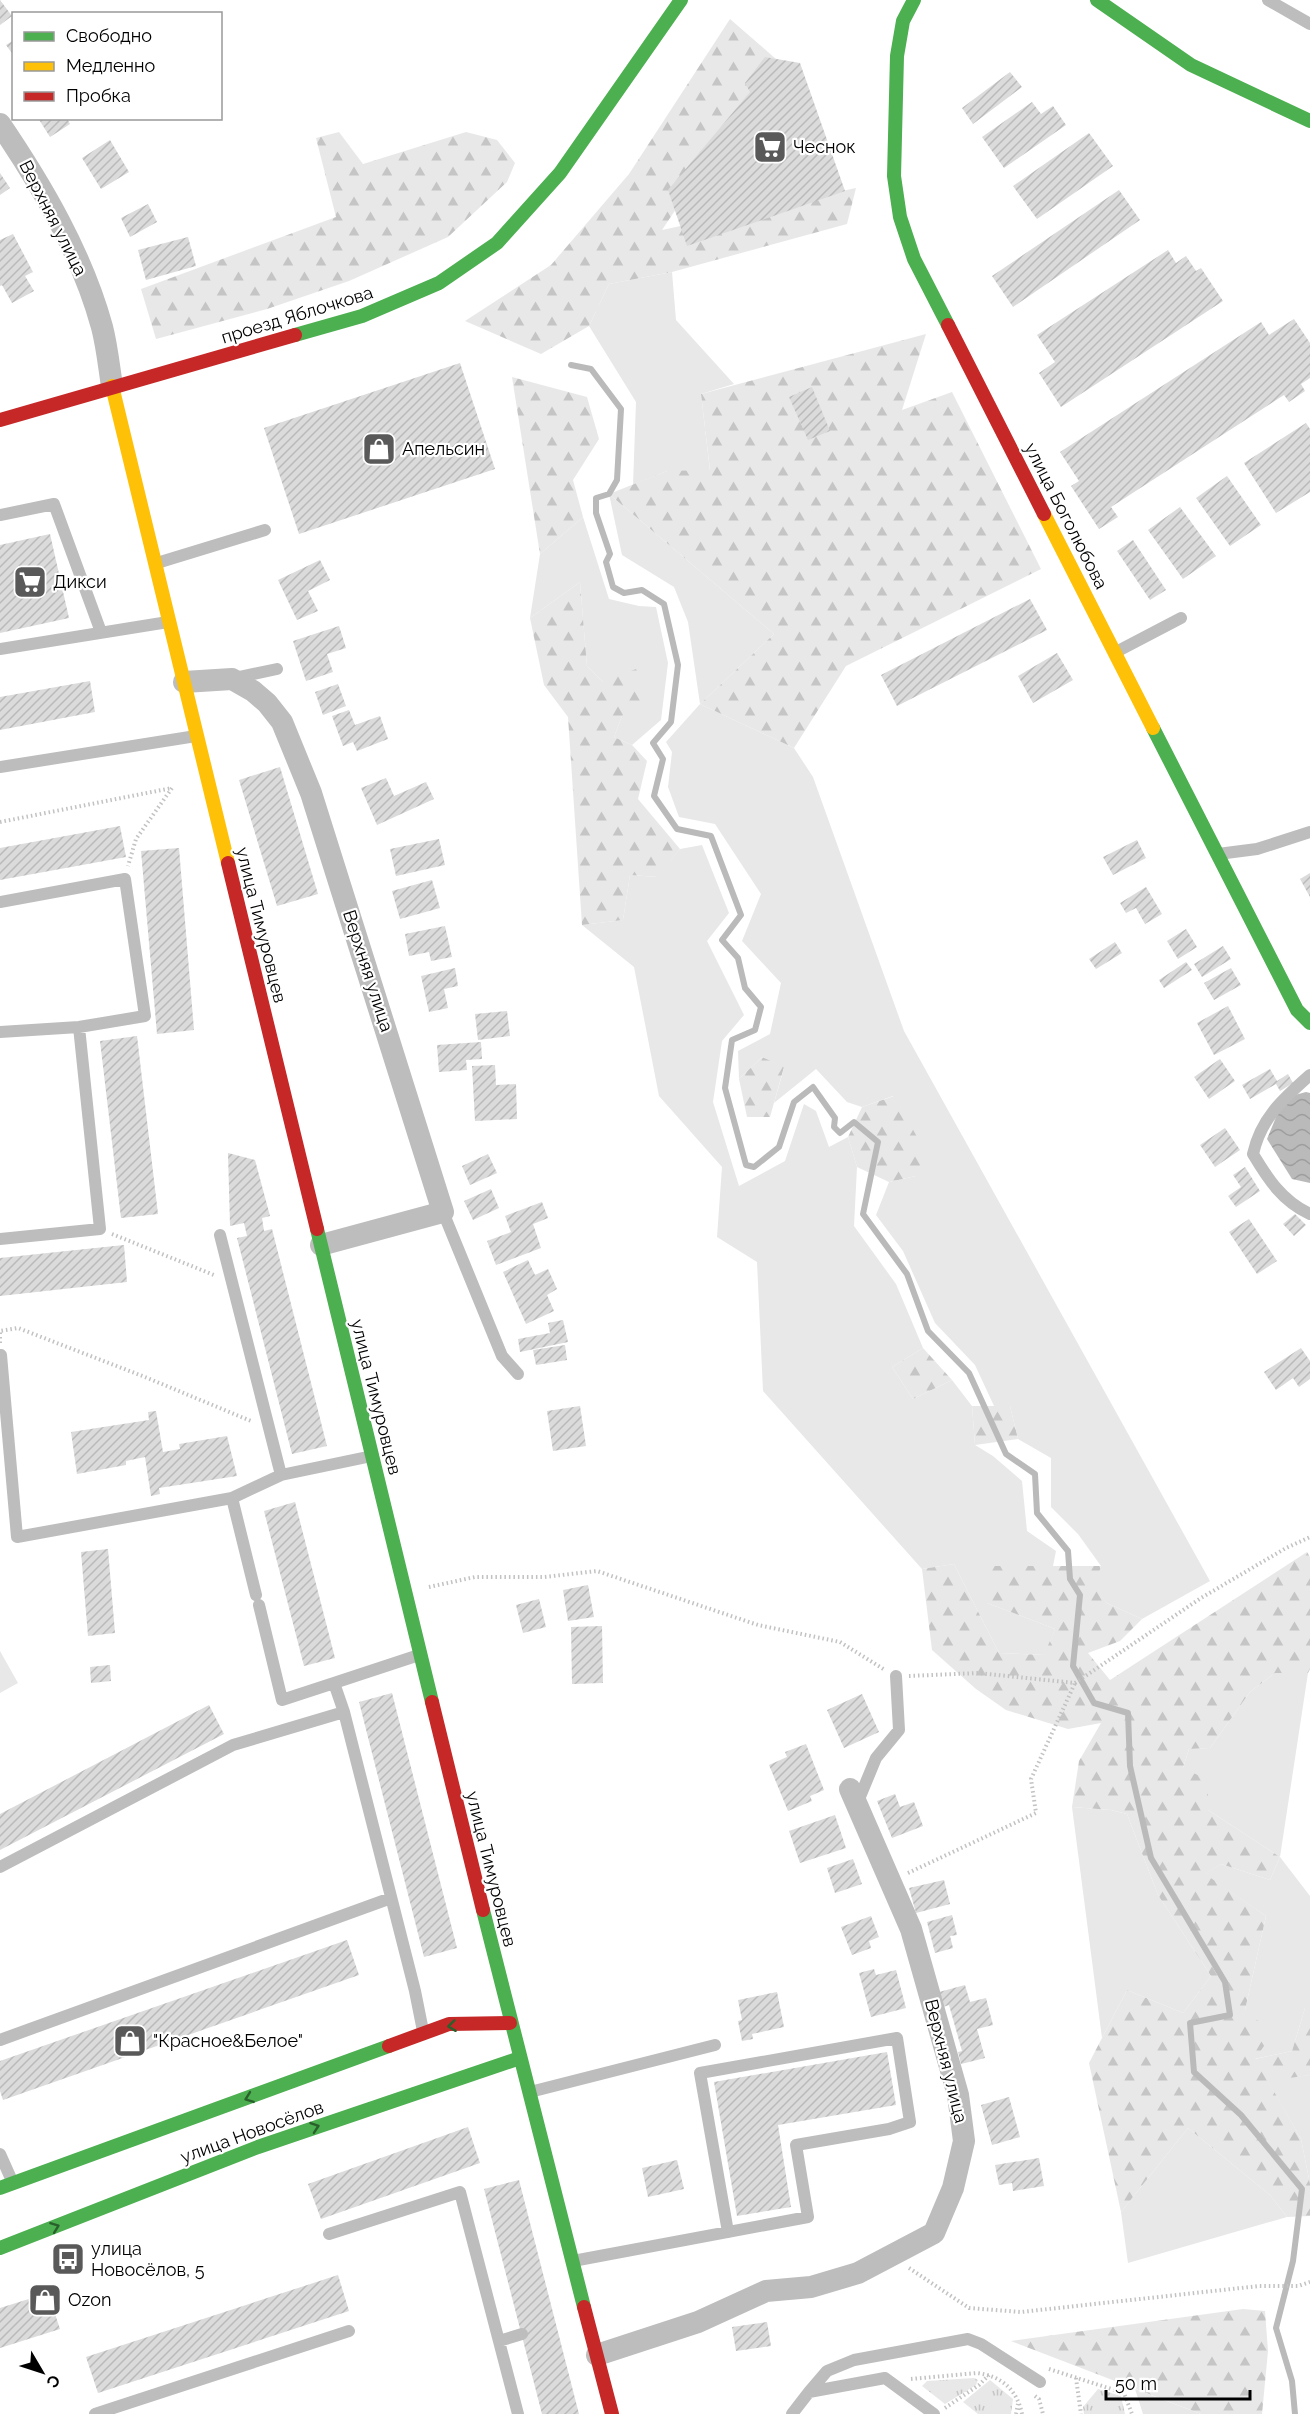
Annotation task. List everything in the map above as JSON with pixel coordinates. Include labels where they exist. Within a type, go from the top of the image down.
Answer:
[{"type":"street","name":"проезд Яблочкова","points":[[0,420],[362,316],[439,283],[497,243],[560,172],[681,0]]},
{"type":"street","name":"улица Боголюбова","points":[[914,0],[903,21],[897,56],[894,176],[900,217],[914,259],[1297,1010],[1310,1023]]},
{"type":"street","points":[[1097,0],[1191,65],[1310,121]]},
{"type":"street","name":"Верхняя улица","points":[[0,124],[34,174],[75,254],[102,327],[112,386]]},
{"type":"street","name":"улица Тимуровцев","points":[[112,386],[527,2093],[612,2414]]},
{"type":"street","name":"Верхняя улица","points":[[231,679],[267,703],[282,722],[311,793],[443,1212]]},
{"type":"street","points":[[184,682],[231,679]]},
{"type":"street","points":[[321,1245],[443,1212]]},
{"type":"street","name":"Верхняя улица","points":[[597,2355],[698,2322],[766,2291],[811,2287],[858,2273],[934,2233],[953,2188],[964,2141],[958,2095],[911,1929],[854,1796]]},
{"type":"street","name":"улица Новосёлов","points":[[7,2186],[449,2024],[510,2023]]},
{"type":"street","name":"улица Новосёлов","points":[[0,2248],[258,2147],[520,2058]]},
{"type":"lane","points":[[1268,0],[1310,24]]},
{"type":"lane","points":[[0,515],[54,504],[101,632]]},
{"type":"lane","points":[[155,563],[265,530]]},
{"type":"lane","points":[[1115,652],[1181,618]]},
{"type":"lane","points":[[0,649],[169,621]]},
{"type":"lane","points":[[231,679],[277,669]]},
{"type":"lane","points":[[0,767],[197,735]]},
{"type":"lane","points":[[1218,854],[1257,849],[1310,832]]},
{"type":"lane","points":[[0,902],[125,879],[145,1016],[79,1027],[0,1032]]},
{"type":"lane","points":[[0,1239],[100,1229],[79,1027]]},
{"type":"lane","points":[[1310,1076],[1277,1104],[1256,1137],[1253,1154],[1270,1183],[1295,1207],[1310,1214]]},
{"type":"lane","points":[[443,1212],[502,1356],[518,1374]]},
{"type":"lane","points":[[220,1235],[281,1475]]},
{"type":"lane","points":[[1,1355],[17,1537],[232,1498],[281,1475],[372,1456]]},
{"type":"lane","points":[[232,1498],[282,1700],[420,1654]]},
{"type":"lane","points":[[854,1796],[876,1758],[899,1730],[896,1676]]},
{"type":"lane","points":[[334,1683],[344,1712],[415,1991],[423,2034]]},
{"type":"lane","points":[[0,1867],[232,1746],[344,1712]]},
{"type":"lane","points":[[0,2040],[391,1898]]},
{"type":"lane","points":[[571,2262],[808,2217],[796,2145],[889,2129],[910,2122],[897,2038],[700,2073],[728,2232]]},
{"type":"lane","points":[[527,2093],[715,2045]]},
{"type":"lane","points":[[0,2154],[7,2186]]},
{"type":"lane","points":[[329,2234],[460,2192],[518,2414]]},
{"type":"lane","points":[[95,2414],[120,2410],[349,2331]]},
{"type":"lane","points":[[499,2341],[522,2334]]},
{"type":"lane","points":[[792,2414],[827,2371],[854,2360],[968,2339],[981,2344],[1040,2382]]},
{"type":"lane","points":[[809,2392],[885,2378],[939,2411]]},
{"type":"path","points":[[0,822],[172,788],[136,839],[125,879]]},
{"type":"path","points":[[100,1229],[231,1282]]},
{"type":"path","points":[[0,1331],[18,1328],[145,1377],[269,1429]]},
{"type":"path","points":[[890,1881],[1036,1813],[1031,1779],[1075,1683],[1201,1598],[1286,1548],[1310,1537]]},
{"type":"path","points":[[405,1592],[475,1578],[544,1577],[597,1571],[758,1625],[840,1642],[896,1676],[978,1673],[1075,1683]]},
{"type":"path","points":[[891,2255],[969,2308],[1021,2312],[1259,2286],[1298,2286],[1310,2282]]},
{"type":"path","points":[[1016,2367],[1025,2362],[1124,2393],[1132,2414]]},
{"type":"path","points":[[892,2381],[977,2373],[989,2375],[1015,2393],[1022,2414]]},
{"type":"path","points":[[939,2411],[979,2385],[989,2375]]},
{"type":"path","points":[[1076,2378],[1082,2414]]},
{"type":"path","points":[[1016,2414],[1019,2400]]},
{"type":"green space","points":[[730,19],[776,59],[662,230],[856,188],[847,224],[672,272],[609,284],[589,326],[541,354],[465,321],[551,265],[629,174]]},
{"type":"green space","points":[[339,132],[363,164],[466,132],[497,140],[515,163],[507,182],[448,237],[349,281],[267,309],[156,339],[141,289],[336,217],[316,138]]},
{"type":"green space","points":[[672,272],[676,320],[734,384],[701,394],[710,471],[667,471],[633,485],[636,402],[589,326],[609,284]]},
{"type":"green space","points":[[926,334],[902,410],[952,392],[1041,569],[846,666],[794,748],[700,704],[774,634],[609,494],[667,471],[710,470],[701,394]]},
{"type":"green space","points":[[512,377],[587,397],[599,439],[573,480],[583,517],[540,554]]},
{"type":"green space","points":[[609,494],[774,634],[700,704],[688,622],[674,587],[622,555]]},
{"type":"green space","points":[[583,517],[609,599],[639,606],[656,607],[668,663],[661,720],[632,745],[614,737],[622,716],[603,682],[587,666],[580,582],[530,618],[540,554]]},
{"type":"green space","points":[[580,582],[587,666],[603,682],[636,669],[648,694],[622,716],[614,737],[632,745],[647,761],[638,799],[680,849],[658,877],[630,875],[623,920],[582,925],[568,717],[544,685],[530,618]]},
{"type":"green space","points":[[700,704],[794,748],[813,777],[904,1031],[1210,1581],[1142,1619],[1107,1603],[1094,1587],[1101,1566],[1078,1534],[1051,1507],[1051,1458],[1018,1439],[1010,1406],[994,1406],[975,1365],[935,1323],[903,1251],[876,1215],[889,1182],[916,1176],[893,1096],[862,1107],[847,1102],[816,1069],[774,1103],[784,1068],[762,1057],[739,1079],[738,1051],[770,1034],[781,983],[742,941],[761,894],[715,824],[679,817],[668,787],[672,752],[666,742]]},
{"type":"green space","points":[[702,845],[729,913],[707,941],[744,1015],[722,1041],[713,1102],[739,1186],[785,1161],[804,1104],[816,1111],[829,1147],[848,1137],[857,1167],[854,1226],[896,1284],[923,1348],[892,1367],[913,1399],[952,1380],[972,1406],[975,1445],[993,1456],[1022,1481],[1027,1531],[1056,1551],[1053,1566],[987,1566],[987,1603],[1055,1629],[1045,1655],[999,1653],[954,1564],[922,1569],[763,1391],[757,1262],[717,1237],[722,1167],[659,1096],[634,967],[582,925],[623,920],[630,875],[657,877],[680,849]]},
{"type":"green space","points":[[762,1057],[784,1067],[770,1117],[747,1117],[739,1079]]},
{"type":"green space","points":[[894,1096],[925,1151],[916,1176],[889,1182],[857,1167],[848,1137],[862,1107]]},
{"type":"green space","points":[[923,1348],[952,1380],[913,1399],[892,1367]]},
{"type":"green space","points":[[972,1406],[1010,1406],[1018,1439],[975,1445]]},
{"type":"green space","points":[[1307,1552],[1310,1557],[1310,1669],[1308,1673],[1275,1673],[1250,1692],[1210,1748],[1189,1749],[1183,1768],[1208,1780],[1208,1810],[1280,1857],[1270,1880],[1221,1864],[1205,1874],[1266,1916],[1245,2010],[1273,2033],[1255,2059],[1292,2051],[1305,2008],[1310,2008],[1310,2075],[1268,2081],[1301,2139],[1310,2184],[1310,2216],[1287,2217],[1270,2195],[1188,2128],[1121,2212],[1089,2063],[1127,1990],[1183,2013],[1211,1976],[1158,1895],[1127,1814],[1111,1810],[1072,1807],[1079,1761],[1101,1723],[1068,1729],[1006,1710],[976,1689],[932,1650],[922,1569],[954,1564],[999,1653],[1044,1655],[1055,1629],[987,1603],[987,1566],[1101,1566],[1095,1587],[1107,1603],[1142,1619],[1120,1641],[1088,1653],[1110,1680]]},
{"type":"green space","points":[[0,1651],[18,1683],[0,1693]]},
{"type":"green space","points":[[1275,1673],[1308,1673],[1280,1857],[1208,1810],[1183,1768],[1189,1749],[1210,1748],[1250,1692]]},
{"type":"green space","points":[[1072,1807],[1111,1810],[1127,1814],[1158,1895],[1211,1976],[1183,2013],[1127,1990],[1102,2038]]},
{"type":"green space","points":[[1280,1857],[1310,1896],[1310,2008],[1305,2008],[1292,2051],[1254,2059],[1245,2010],[1266,1916],[1204,1874],[1221,1864],[1270,1880]]},
{"type":"green space","points":[[1310,2075],[1310,2184],[1301,2139],[1267,2080]]},
{"type":"green space","points":[[1188,2128],[1270,2195],[1287,2217],[1128,2263],[1121,2212]]},
{"type":"green space","points":[[1243,2309],[1265,2311],[1268,2351],[1262,2414],[1201,2414],[1011,2341]]},
{"type":"green space","points":[[974,2378],[978,2380],[976,2385],[945,2404],[922,2386],[927,2381]]},
{"type":"green space","points":[[990,2380],[1013,2399],[1011,2414],[978,2414],[963,2402]]},
{"type":"green space","points":[[1098,2389],[1121,2396],[1125,2414],[1084,2414],[1083,2407]]},
{"type":"green space","points":[[1135,2389],[1201,2414],[1143,2414]]},
{"type":"water","points":[[1310,1093],[1310,1183],[1292,1179],[1267,1139],[1284,1098]]},
{"type":"building","points":[[0,0],[12,16],[0,25]]},
{"type":"building","points":[[12,41],[12,53],[6,45]]},
{"type":"building","points":[[765,57],[800,63],[845,191],[687,246],[668,190],[750,92],[745,83]]},
{"type":"building","points":[[1010,72],[1022,87],[973,124],[962,108]]},
{"type":"building","points":[[1032,102],[1041,114],[1053,106],[1066,125],[1004,168],[982,137]]},
{"type":"building","points":[[39,120],[68,120],[70,124],[50,137]]},
{"type":"building","points":[[1089,133],[1113,166],[1037,219],[1013,186]]},
{"type":"building","points":[[110,140],[129,172],[101,189],[82,158]]},
{"type":"building","points":[[0,173],[10,188],[0,195]]},
{"type":"building","points":[[1119,190],[1140,220],[1013,307],[992,276]]},
{"type":"building","points":[[148,204],[157,222],[130,237],[121,218]]},
{"type":"building","points":[[13,234],[33,272],[25,276],[34,291],[12,303],[2,285],[0,286],[0,240]]},
{"type":"building","points":[[188,237],[196,266],[146,280],[138,250]]},
{"type":"building","points":[[1168,250],[1176,263],[1186,256],[1196,271],[1201,268],[1223,301],[1061,407],[1039,373],[1055,362],[1037,335]]},
{"type":"building","points":[[1294,319],[1310,343],[1310,378],[1301,384],[1305,391],[1289,402],[1284,395],[1111,507],[1118,517],[1099,529],[1071,486],[1079,481],[1060,452],[1261,322],[1269,335]]},
{"type":"building","name":"Апельсин","points":[[460,363],[495,469],[299,534],[264,428]]},
{"type":"building","points":[[812,387],[830,431],[808,440],[789,397]]},
{"type":"building","points":[[1306,423],[1310,429],[1310,492],[1276,513],[1244,463]]},
{"type":"building","points":[[1227,476],[1261,525],[1230,546],[1196,498]]},
{"type":"building","points":[[1180,507],[1216,556],[1183,579],[1148,530]]},
{"type":"building","name":"Дикси","points":[[50,534],[69,618],[0,633],[0,545]]},
{"type":"building","points":[[1133,540],[1166,590],[1150,600],[1117,551]]},
{"type":"building","points":[[320,560],[330,580],[308,591],[318,611],[297,620],[278,580]]},
{"type":"building","points":[[1030,599],[1047,630],[897,706],[881,675]]},
{"type":"building","points":[[339,626],[346,648],[327,654],[333,672],[306,681],[293,641]]},
{"type":"building","points":[[1057,653],[1073,680],[1033,703],[1018,676]]},
{"type":"building","points":[[90,681],[95,712],[0,730],[0,697]]},
{"type":"building","points":[[338,684],[346,706],[323,715],[315,692]]},
{"type":"building","points":[[349,710],[355,725],[380,716],[388,739],[357,751],[353,742],[343,746],[332,716]]},
{"type":"building","points":[[280,767],[318,894],[277,906],[239,780]]},
{"type":"building","points":[[386,778],[394,796],[426,782],[434,799],[377,825],[361,788]]},
{"type":"building","points":[[120,826],[126,857],[0,880],[0,848]]},
{"type":"building","points":[[439,839],[445,865],[396,876],[390,849]]},
{"type":"building","points":[[1137,840],[1146,858],[1113,875],[1103,857]]},
{"type":"building","points":[[179,848],[194,1030],[157,1034],[141,851]]},
{"type":"building","points":[[1310,873],[1310,897],[1300,879]]},
{"type":"building","points":[[432,880],[440,908],[400,919],[392,891]]},
{"type":"building","points":[[1146,887],[1162,914],[1145,924],[1136,908],[1126,913],[1120,903]]},
{"type":"building","points":[[445,926],[452,957],[431,961],[429,952],[409,956],[405,934]]},
{"type":"building","points":[[1186,929],[1197,947],[1178,959],[1167,941]]},
{"type":"building","points":[[1115,942],[1122,953],[1096,969],[1089,959]]},
{"type":"building","points":[[1223,946],[1231,959],[1202,977],[1194,964]]},
{"type":"building","points":[[1186,962],[1192,970],[1164,988],[1159,980]]},
{"type":"building","points":[[455,968],[458,986],[444,989],[448,1008],[429,1012],[421,976]]},
{"type":"building","points":[[1231,968],[1241,985],[1214,1000],[1204,983]]},
{"type":"building","points":[[1228,1006],[1245,1039],[1214,1055],[1197,1023]]},
{"type":"building","points":[[507,1011],[510,1036],[478,1040],[475,1014]]},
{"type":"building","points":[[137,1036],[158,1214],[121,1218],[100,1041]]},
{"type":"building","points":[[481,1042],[482,1059],[466,1060],[467,1070],[439,1072],[437,1045]]},
{"type":"building","points":[[1220,1059],[1235,1081],[1209,1099],[1194,1077]]},
{"type":"building","points":[[495,1065],[496,1085],[516,1084],[517,1119],[475,1121],[472,1066]]},
{"type":"building","points":[[1270,1069],[1277,1081],[1288,1074],[1293,1083],[1280,1091],[1276,1084],[1250,1099],[1242,1085]]},
{"type":"building","points":[[1225,1128],[1240,1150],[1215,1167],[1200,1145]]},
{"type":"building","points":[[228,1153],[255,1160],[270,1216],[262,1218],[264,1231],[272,1229],[327,1446],[292,1454],[237,1238],[247,1236],[244,1223],[230,1226]]},
{"type":"building","points":[[488,1154],[497,1173],[470,1185],[462,1166]]},
{"type":"building","points":[[1245,1167],[1260,1191],[1236,1207],[1228,1196],[1241,1187],[1233,1175]]},
{"type":"building","points":[[491,1189],[499,1208],[473,1220],[464,1201]]},
{"type":"building","points":[[542,1202],[548,1218],[533,1224],[541,1248],[496,1265],[487,1241],[511,1232],[505,1216]]},
{"type":"building","points":[[1295,1214],[1306,1225],[1294,1236],[1283,1224]]},
{"type":"building","points":[[1249,1219],[1277,1261],[1257,1274],[1229,1232]]},
{"type":"building","points":[[124,1245],[127,1282],[0,1296],[0,1258]]},
{"type":"building","points":[[528,1260],[535,1275],[548,1269],[557,1289],[547,1295],[554,1311],[526,1324],[503,1272]]},
{"type":"building","points":[[563,1320],[568,1342],[520,1352],[518,1339],[550,1333],[548,1323]]},
{"type":"building","points":[[565,1345],[567,1360],[536,1365],[533,1350]]},
{"type":"building","points":[[1301,1348],[1310,1361],[1310,1379],[1299,1387],[1293,1378],[1276,1390],[1264,1372]]},
{"type":"building","points":[[580,1406],[586,1446],[553,1451],[547,1411]]},
{"type":"building","points":[[156,1411],[163,1452],[180,1449],[179,1444],[227,1436],[237,1476],[159,1488],[160,1494],[151,1496],[145,1457],[126,1461],[126,1465],[77,1474],[71,1432],[149,1420],[148,1412]]},
{"type":"building","points":[[295,1502],[335,1658],[304,1666],[264,1511]]},
{"type":"building","points":[[108,1549],[115,1633],[88,1636],[81,1552]]},
{"type":"building","points":[[588,1585],[594,1617],[568,1621],[563,1590]]},
{"type":"building","points":[[539,1599],[546,1627],[523,1633],[516,1605]]},
{"type":"building","points":[[602,1626],[603,1683],[572,1684],[571,1627]]},
{"type":"building","points":[[110,1665],[111,1681],[91,1683],[90,1667]]},
{"type":"building","points":[[392,1693],[457,1948],[424,1957],[359,1702]]},
{"type":"building","points":[[862,1694],[879,1732],[844,1748],[827,1710]]},
{"type":"building","points":[[209,1705],[224,1734],[0,1850],[0,1814]]},
{"type":"building","points":[[806,1744],[824,1790],[810,1796],[812,1801],[788,1811],[769,1765],[787,1757],[785,1752]]},
{"type":"building","points":[[895,1794],[900,1807],[914,1802],[923,1826],[892,1838],[877,1801]]},
{"type":"building","points":[[835,1815],[846,1848],[800,1863],[789,1831]]},
{"type":"building","points":[[853,1859],[862,1884],[835,1893],[827,1868]]},
{"type":"building","points":[[944,1880],[950,1904],[916,1913],[909,1888]]},
{"type":"building","points":[[952,1915],[957,1935],[950,1936],[953,1948],[935,1953],[927,1922]]},
{"type":"building","points":[[871,1916],[879,1937],[869,1941],[871,1948],[852,1955],[841,1927]]},
{"type":"building","points":[[347,1940],[359,1975],[3,2100],[0,2091],[0,2061]]},
{"type":"building","points":[[874,1969],[876,1975],[896,1970],[906,2008],[871,2017],[859,1973]]},
{"type":"building","points":[[965,1985],[970,2002],[986,1998],[993,2025],[977,2029],[985,2058],[961,2064],[958,2052],[962,2051],[949,2005],[943,2007],[939,1992]]},
{"type":"building","points":[[777,1992],[784,2027],[752,2034],[753,2039],[742,2041],[738,2021],[742,2020],[738,2000]]},
{"type":"building","points":[[887,2052],[896,2105],[778,2125],[791,2207],[737,2216],[714,2082]]},
{"type":"building","points":[[1009,2097],[1020,2137],[992,2145],[981,2105]]},
{"type":"building","points":[[468,2127],[480,2163],[321,2219],[308,2184]]},
{"type":"building","points":[[1039,2158],[1044,2186],[1013,2191],[1012,2183],[999,2185],[995,2165]]},
{"type":"building","points":[[677,2160],[684,2189],[648,2197],[642,2168]]},
{"type":"building","points":[[519,2180],[579,2414],[542,2414],[484,2189]]},
{"type":"building","points":[[338,2275],[349,2311],[98,2393],[86,2357]]},
{"type":"building","points":[[48,2293],[60,2329],[0,2348],[0,2308]]},
{"type":"building","points":[[767,2322],[771,2346],[736,2351],[732,2327]]},
{"type":"waterway","points":[[571,365],[591,369],[621,409],[617,480],[609,494],[596,498],[596,513],[610,554],[606,562],[613,587],[624,593],[642,590],[664,604],[678,665],[671,722],[653,743],[663,759],[654,796],[677,829],[711,836],[741,915],[722,940],[738,958],[745,988],[761,1007],[755,1030],[732,1040],[725,1088],[746,1165],[754,1167],[779,1147],[794,1102],[813,1087],[835,1118],[834,1127],[840,1133],[854,1122],[878,1142],[863,1214],[907,1274],[928,1331],[969,1373],[1006,1454],[1035,1474],[1037,1513],[1068,1551],[1070,1579],[1080,1595],[1073,1666],[1094,1703],[1128,1713],[1130,1766],[1151,1858],[1225,1982],[1230,2015],[1190,2023],[1194,2072],[1241,2115],[1302,2189],[1293,2261],[1276,2328],[1292,2381],[1295,2414]]},
{"type":"traffic: fast","points":[[295,335],[362,316],[439,283],[497,243],[560,173],[681,0]]},
{"type":"traffic: fast","points":[[914,0],[903,21],[897,56],[894,176],[900,217],[914,259],[948,325]]},
{"type":"traffic: fast","points":[[1097,0],[1191,65],[1310,121]]},
{"type":"traffic: fast","points":[[1153,728],[1297,1010],[1310,1023]]},
{"type":"traffic: fast","points":[[317,1229],[432,1702]]},
{"type":"traffic: fast","points":[[483,1910],[584,2307]]},
{"type":"traffic: fast","points":[[0,2188],[389,2046]]},
{"type":"traffic: fast","points":[[0,2248],[258,2147],[520,2058]]},
{"type":"traffic: slow","points":[[112,386],[228,863]]},
{"type":"traffic: slow","points":[[1044,514],[1153,728]]},
{"type":"traffic: jam","points":[[948,325],[1044,514]]},
{"type":"traffic: jam","points":[[0,420],[295,335]]},
{"type":"traffic: jam","points":[[228,863],[317,1229]]},
{"type":"traffic: jam","points":[[432,1702],[483,1910]]},
{"type":"traffic: jam","points":[[389,2046],[449,2024],[510,2023]]},
{"type":"traffic: jam","points":[[584,2307],[612,2414]]},
{"type":"place","name":"Чеснок","points":[[770,147]]},
{"type":"place","name":"Апельсин","points":[[379,449]]},
{"type":"place","name":"Дикси","points":[[30,582]]},
{"type":"place","name":"\"Красное&Белое\"","points":[[130,2041]]},
{"type":"place","name":"улица Новосёлов, 5","points":[[68,2259]]},
{"type":"place","name":"Ozon","points":[[45,2300]]}]
